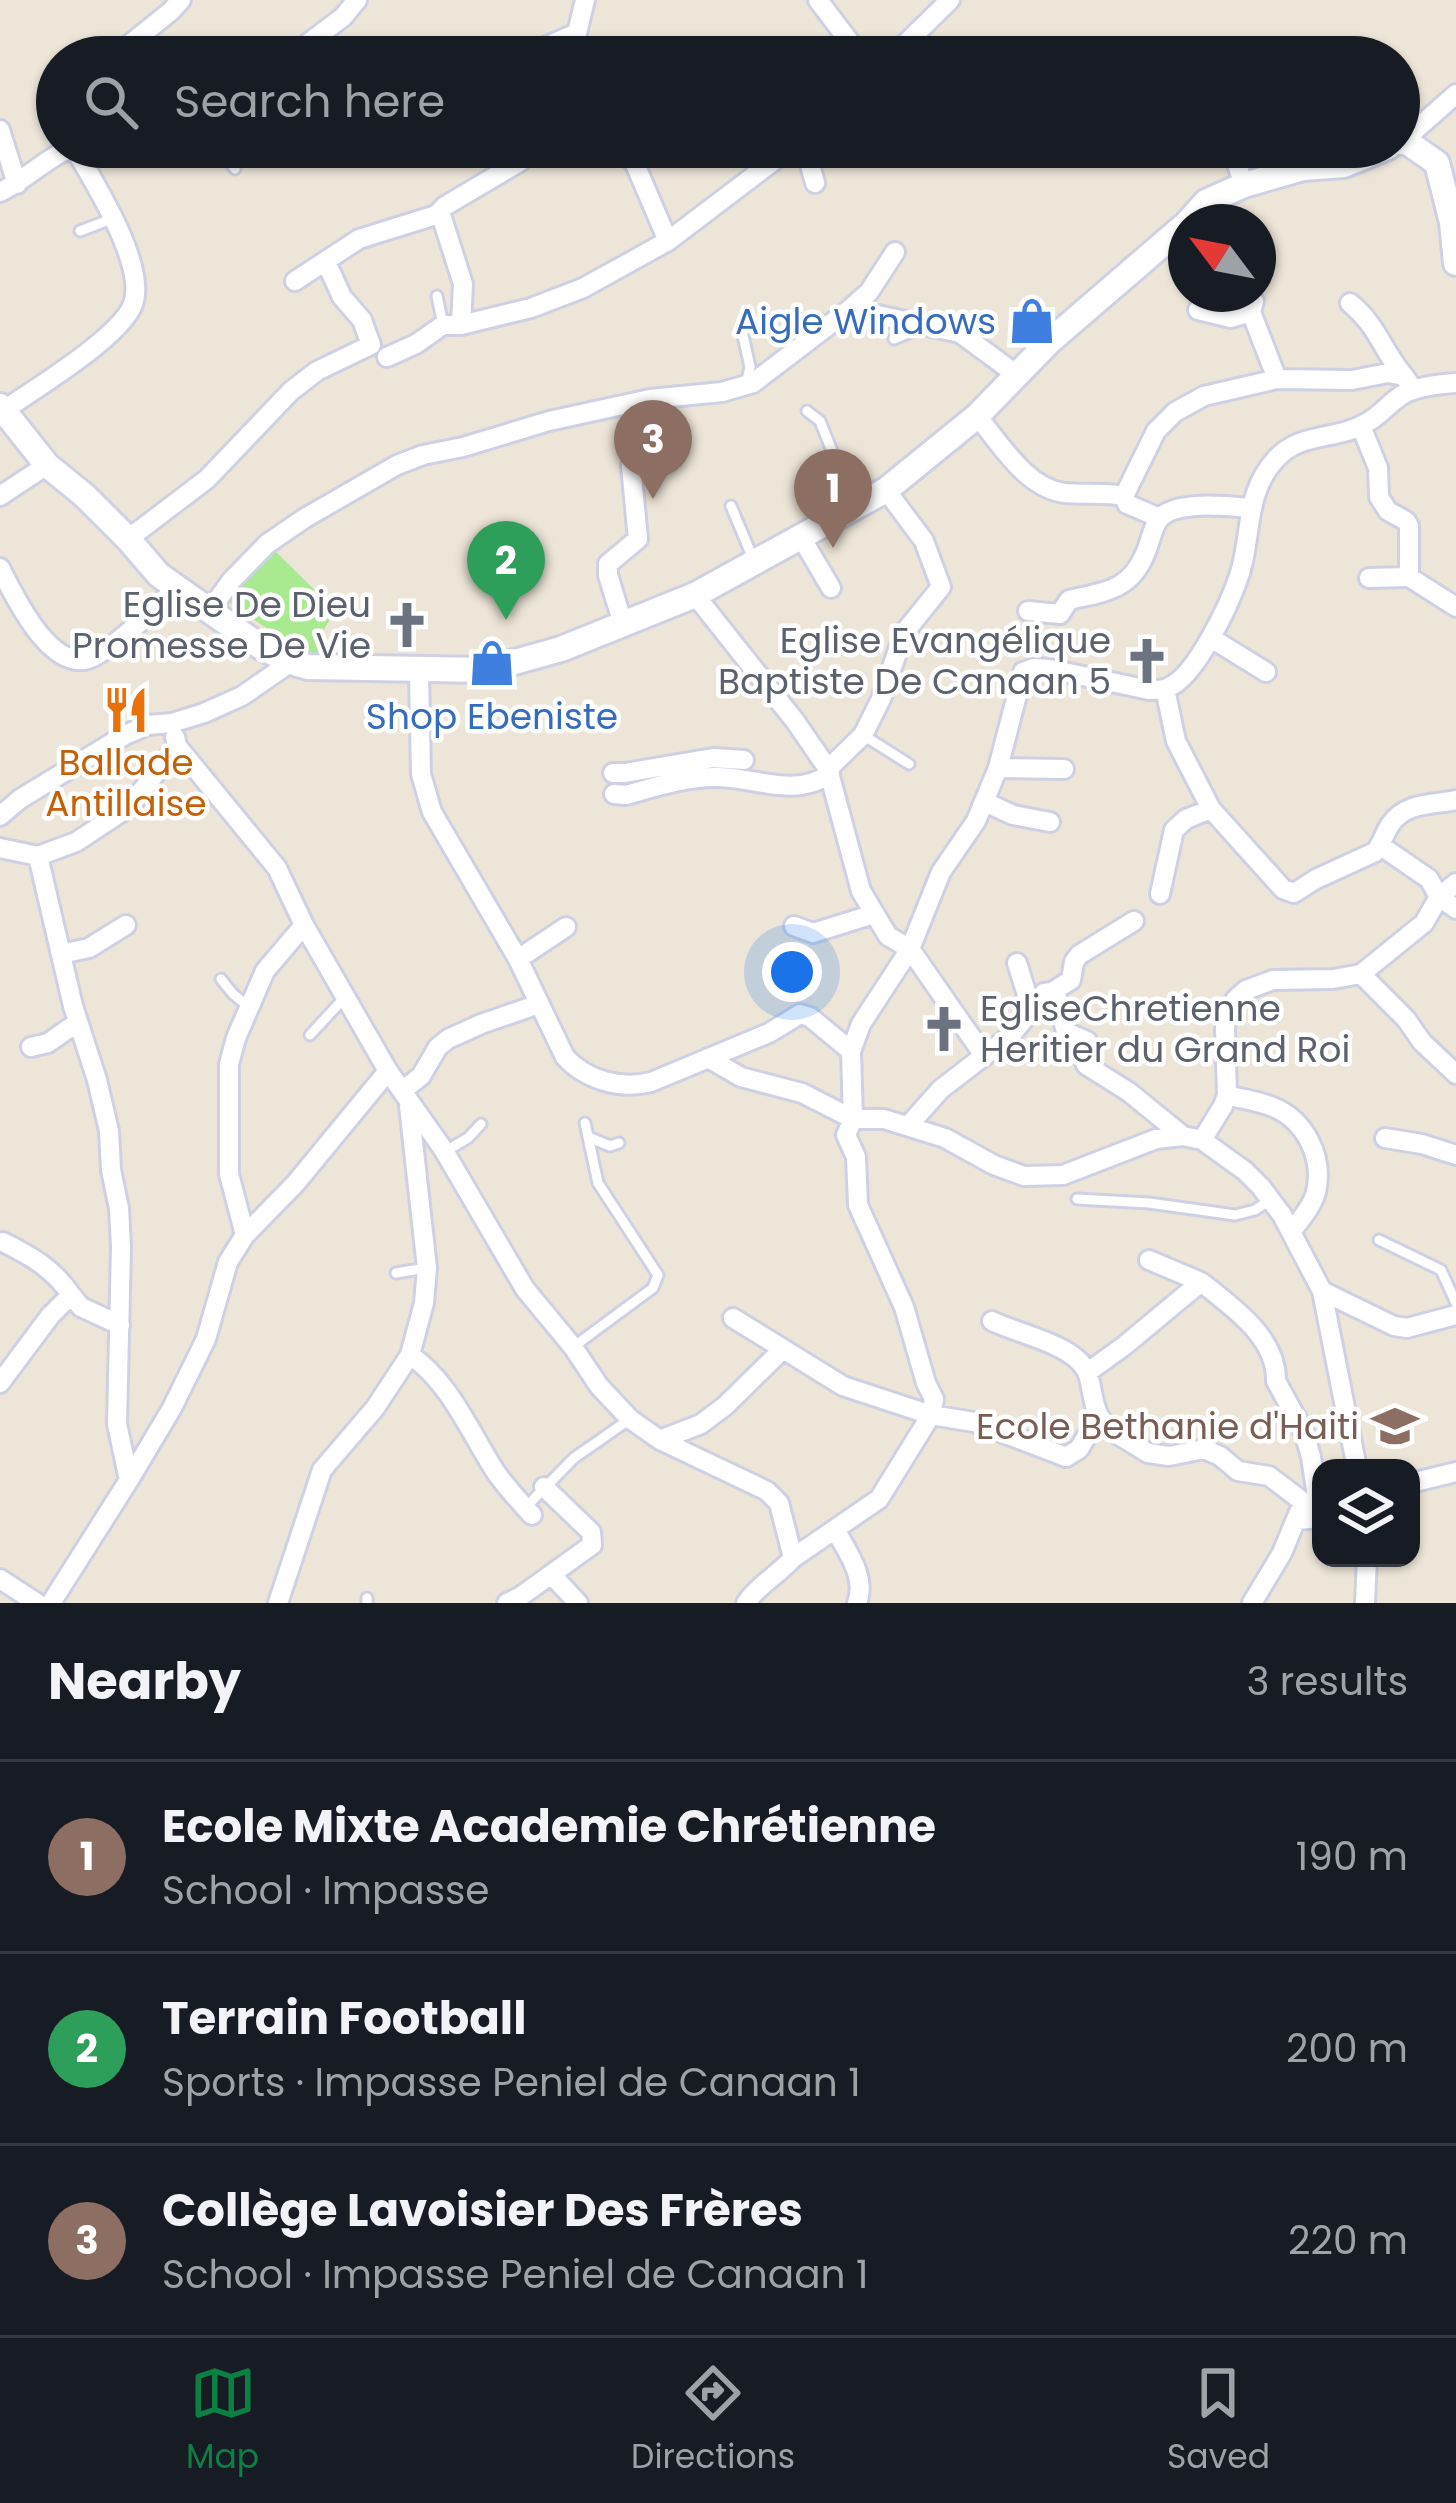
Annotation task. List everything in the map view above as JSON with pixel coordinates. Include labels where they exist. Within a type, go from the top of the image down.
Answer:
[{"type":"street","points":[[140,36],[181,0]]},
{"type":"street","points":[[318,36],[357,0]]},
{"type":"street","points":[[571,36],[578,33],[585,0]]},
{"type":"street","points":[[818,0],[845,36]]},
{"type":"street","points":[[913,36],[950,0]]},
{"type":"street","points":[[1420,124],[1456,94]]},
{"type":"street","points":[[0,130],[8,188]]},
{"type":"street","points":[[0,144],[8,188]]},
{"type":"street","points":[[1420,154],[1437,163],[1456,263]]},
{"type":"street","points":[[8,188],[40,168]]},
{"type":"street","points":[[84,168],[115,218],[133,275],[132,306],[119,325],[96,344],[2,408],[46,465],[74,486],[176,589],[261,647],[308,667],[497,668],[562,649],[695,595],[886,490],[977,416],[1049,342],[1168,243]]},
{"type":"street","points":[[295,281],[359,239],[436,215],[509,168]]},
{"type":"street","points":[[637,168],[668,242]]},
{"type":"street","points":[[387,357],[452,325],[531,308],[583,288],[668,242],[764,168]]},
{"type":"street","points":[[811,168],[815,183]]},
{"type":"street","points":[[1238,168],[1244,184]]},
{"type":"street","points":[[1205,204],[1244,184],[1303,168]]},
{"type":"street","points":[[436,215],[442,218],[463,284],[452,325]]},
{"type":"street","points":[[209,612],[267,544],[334,500],[411,459],[548,421],[753,383],[850,309],[895,252]]},
{"type":"street","points":[[128,539],[207,479],[316,371],[371,345],[362,320],[342,297],[326,262]]},
{"type":"street","points":[[1350,303],[1377,331],[1386,355],[1409,383]]},
{"type":"street","points":[[850,309],[929,324],[966,337],[1017,375]]},
{"type":"street","points":[[1206,312],[1232,318],[1239,312]]},
{"type":"street","points":[[1253,312],[1277,379]]},
{"type":"street","points":[[1160,518],[1127,504],[1124,496],[1156,431],[1175,412],[1204,396],[1277,379],[1352,380],[1388,373],[1409,383],[1456,383]]},
{"type":"street","points":[[746,1603],[757,1587],[793,1558],[879,1499],[931,1415],[934,1399],[904,1307],[858,1205],[856,1157],[846,1135],[853,1119],[851,1051],[861,1024],[910,950],[941,872],[985,802],[1023,672],[1050,669],[1165,689],[1186,672],[1211,638],[1240,572],[1250,508],[1261,478],[1276,458],[1307,438],[1348,433],[1361,426],[1399,397],[1409,383]]},
{"type":"street","points":[[977,416],[1031,479],[1051,490],[1124,496]]},
{"type":"street","points":[[1361,426],[1378,468],[1379,496],[1388,511],[1409,526],[1409,577]]},
{"type":"street","points":[[0,496],[46,465]]},
{"type":"street","points":[[623,624],[608,564],[638,539],[631,466]]},
{"type":"street","points":[[614,794],[716,776],[754,784],[816,783],[863,735],[904,633],[941,587],[924,541],[886,490]]},
{"type":"street","points":[[1028,611],[1060,614],[1069,601],[1118,587],[1141,565],[1160,518],[1176,509],[1250,508]]},
{"type":"street","points":[[801,537],[831,589]]},
{"type":"street","points":[[0,568],[25,616],[59,654],[74,660],[93,658],[176,589]]},
{"type":"street","points":[[1369,578],[1409,577],[1456,607]]},
{"type":"street","points":[[695,595],[795,721],[829,772],[861,891],[888,936],[910,950],[983,1054]]},
{"type":"street","points":[[1211,638],[1266,672]]},
{"type":"street","points":[[0,816],[125,735],[204,713],[242,696],[291,662]]},
{"type":"street","points":[[419,671],[421,774],[432,812],[518,959],[565,1058],[577,1070],[592,1078],[638,1085],[769,1033],[800,1014],[851,1051]]},
{"type":"street","points":[[1165,689],[1176,741],[1211,809],[1283,890],[1294,893],[1375,852],[1406,809],[1456,800]]},
{"type":"street","points":[[172,723],[177,746],[277,868],[304,925],[388,1071],[444,1152],[525,1289],[629,1420],[660,1440],[767,1491],[779,1502],[793,1558]]},
{"type":"street","points":[[0,848],[38,856],[76,842],[129,807],[177,746]]},
{"type":"street","points":[[614,773],[713,758],[744,760]]},
{"type":"street","points":[[998,768],[1064,770]]},
{"type":"street","points":[[985,802],[1013,815],[1049,822]]},
{"type":"street","points":[[1160,895],[1174,830],[1186,819],[1211,809]]},
{"type":"street","points":[[1381,846],[1429,879],[1447,903]]},
{"type":"street","points":[[38,856],[109,1131],[119,1208],[117,1424],[129,1480]]},
{"type":"street","points":[[708,1058],[735,1074],[802,1093],[853,1119],[884,1120],[945,1138],[1024,1176],[1063,1175],[1156,1139],[1192,1138],[1223,1106],[1227,1095],[1227,1013],[1235,1000],[1246,990],[1274,980],[1361,974],[1447,903],[1456,883]]},
{"type":"street","points":[[794,926],[813,933],[874,914]]},
{"type":"street","points":[[1027,995],[1055,990],[1071,980],[1075,958],[1134,921]]},
{"type":"street","points":[[61,954],[89,948],[126,925]]},
{"type":"street","points":[[245,1235],[230,1174],[230,1064],[265,971],[304,925]]},
{"type":"street","points":[[518,959],[566,927]]},
{"type":"street","points":[[908,1126],[941,1088],[1025,1018],[1027,995],[1017,963]]},
{"type":"street","points":[[1361,974],[1456,1074]]},
{"type":"street","points":[[1055,990],[1066,1032],[1087,1041],[1086,1065],[1245,1171],[1291,1232],[1322,1291],[1355,1459]]},
{"type":"street","points":[[278,1603],[322,1470],[375,1408],[410,1355],[424,1303],[428,1268],[405,1096],[448,1039],[539,1004]]},
{"type":"street","points":[[40,1050],[78,1022]]},
{"type":"street","points":[[51,1603],[172,1408],[210,1326],[228,1262],[245,1235],[295,1184],[388,1071]]},
{"type":"street","points":[[1227,1095],[1272,1106],[1306,1132],[1314,1156],[1316,1190],[1291,1232]]},
{"type":"street","points":[[1385,1138],[1456,1155]]},
{"type":"street","points":[[3,1243],[41,1262],[81,1307],[120,1325]]},
{"type":"street","points":[[1149,1260],[1201,1282],[1248,1323],[1270,1352],[1276,1381],[1304,1432],[1312,1483]]},
{"type":"street","points":[[1088,1372],[1201,1282]]},
{"type":"street","points":[[1322,1291],[1394,1327],[1408,1328],[1456,1315]]},
{"type":"street","points":[[0,1383],[71,1295]]},
{"type":"street","points":[[733,1318],[843,1385],[931,1415],[974,1422],[1066,1457],[1079,1449],[1099,1416]]},
{"type":"street","points":[[992,1321],[1065,1351],[1088,1372],[1093,1404],[1108,1429],[1148,1453],[1169,1456],[1204,1449],[1238,1471],[1269,1476],[1312,1508]]},
{"type":"street","points":[[660,1440],[701,1424],[782,1350]]},
{"type":"street","points":[[410,1355],[426,1366],[497,1475],[528,1511]]},
{"type":"street","points":[[1420,1482],[1456,1472]]},
{"type":"street","points":[[507,1603],[592,1545],[591,1532],[544,1487]]},
{"type":"street","points":[[1252,1603],[1312,1510]]},
{"type":"street","points":[[836,1529],[860,1577],[862,1588],[856,1603]]},
{"type":"street","points":[[1365,1603],[1366,1567]]},
{"type":"street","points":[[553,1575],[578,1603]]},
{"type":"street","points":[[0,1579],[37,1603]]},
{"type":"lane","points":[[80,231],[115,218]]},
{"type":"lane","points":[[437,296],[452,325]]},
{"type":"lane","points":[[894,339],[929,324]]},
{"type":"lane","points":[[742,331],[753,383]]},
{"type":"lane","points":[[807,411],[820,421],[830,441],[855,508]]},
{"type":"lane","points":[[730,506],[754,562]]},
{"type":"lane","points":[[863,735],[909,764]]},
{"type":"lane","points":[[221,979],[249,1007]]},
{"type":"lane","points":[[310,1035],[346,996]]},
{"type":"lane","points":[[444,1152],[481,1124]]},
{"type":"lane","points":[[573,1347],[653,1288],[658,1275],[598,1184],[585,1124]]},
{"type":"lane","points":[[588,1137],[610,1146],[619,1143]]},
{"type":"lane","points":[[1076,1199],[1195,1208],[1223,1215],[1255,1210],[1270,1200]]},
{"type":"lane","points":[[1379,1240],[1442,1270],[1456,1303]]},
{"type":"lane","points":[[396,1273],[428,1268]]},
{"type":"lane","points":[[528,1511],[544,1487],[574,1458],[629,1420]]},
{"type":"green space","points":[[270,546],[335,610],[317,654],[305,655],[226,600]]},
{"type":"place","name":"Aigle Windows","points":[[1032,321]]},
{"type":"place","name":"Collège Lavoisier Des Frères","points":[[653,499]]},
{"type":"place","name":"Ecole Mixte Academie Chrétienne","points":[[833,548]]},
{"type":"place","name":"Terrain Football","points":[[506,620]]},
{"type":"place","name":"Eglise De Dieu Promesse De Vie","points":[[407,625]]},
{"type":"place","name":"Eglise Evangélique Baptiste De Canaan 5","points":[[1147,661]]},
{"type":"place","name":"Shop Ebeniste","points":[[492,663]]},
{"type":"place","name":"Ballade Antillaise","points":[[126,710]]},
{"type":"place","name":"EgliseChretienne Heritier du Grand Roi","points":[[944,1029]]},
{"type":"place","name":"Ecole Bethanie d'Haiti","points":[[1395,1426]]}]
